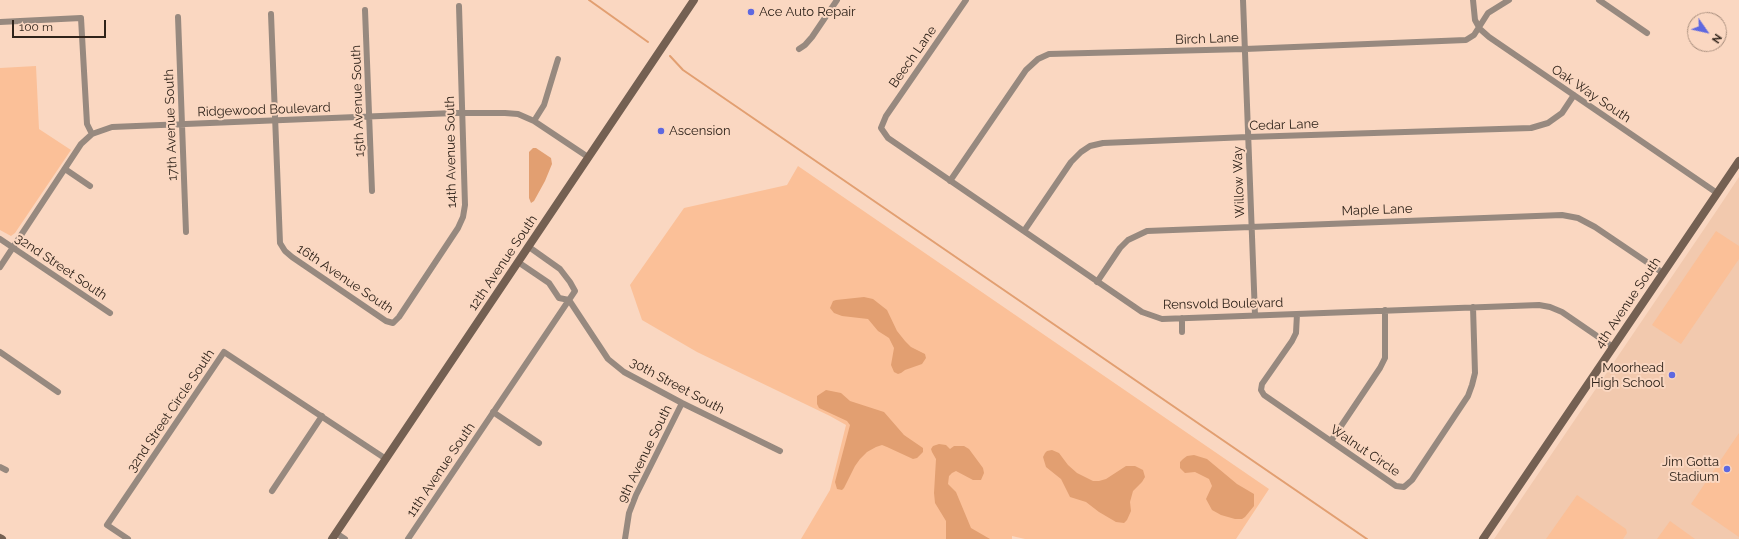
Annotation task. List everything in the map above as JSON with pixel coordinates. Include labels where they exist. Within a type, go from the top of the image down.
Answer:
[{"type":"street","name":"12th Avenue South","points":[[334,536],[694,0]]},
{"type":"street","points":[[798,50],[806,45],[837,0]]},
{"type":"street","name":"Beech Lane","points":[[881,128],[886,116],[966,0]]},
{"type":"street","name":"Willow Way","points":[[1243,0],[1255,315]]},
{"type":"street","points":[[1473,0],[1475,20],[1480,28]]},
{"type":"street","name":"Birch Lane","points":[[950,181],[1026,70],[1038,59],[1049,54],[1245,49],[1466,40],[1474,35],[1480,28],[1483,19],[1488,13],[1509,0]]},
{"type":"street","points":[[1599,0],[1647,33]]},
{"type":"street","name":"14th Avenue South","points":[[393,323],[399,317],[458,228],[463,217],[465,205],[459,6]]},
{"type":"street","name":"15th Avenue South","points":[[365,10],[372,191]]},
{"type":"street","name":"16th Avenue South","points":[[271,14],[280,243],[285,252],[386,321],[393,323]]},
{"type":"street","name":"17th Avenue South","points":[[178,17],[186,232]]},
{"type":"street","points":[[0,22],[81,18],[87,124],[92,134]]},
{"type":"street","name":"Oak Way South","points":[[1480,28],[1489,37],[1717,193]]},
{"type":"street","points":[[534,121],[544,105],[558,59]]},
{"type":"street","name":"Cedar Lane","points":[[1024,231],[1071,162],[1081,152],[1090,146],[1103,144],[1248,137],[1531,128],[1548,123],[1562,113],[1574,95]]},
{"type":"street","name":"Ridgewood Boulevard","points":[[0,267],[81,144],[92,134],[112,127],[462,113],[518,114],[534,121],[588,157]]},
{"type":"street","name":"Rensvold Boulevard","points":[[881,128],[888,138],[1097,282],[1142,312],[1162,319],[1539,305],[1550,306],[1562,312],[1613,347]]},
{"type":"street","name":"4th Avenue South","points":[[1483,539],[1739,161]]},
{"type":"street","points":[[65,169],[90,186]]},
{"type":"street","name":"Maple Lane","points":[[1097,282],[1120,248],[1137,234],[1147,231],[1562,215],[1578,218],[1595,227],[1663,273]]},
{"type":"street","name":"32nd Street South","points":[[0,239],[110,313]]},
{"type":"street","points":[[529,247],[560,268],[575,291],[569,300]]},
{"type":"street","name":"30th Street South","points":[[518,262],[549,283],[559,298],[569,300],[608,359],[624,372],[682,403],[780,451]]},
{"type":"street","name":"11th Avenue South","points":[[408,539],[569,300]]},
{"type":"street","name":"Walnut Circle","points":[[1297,314],[1296,333],[1262,384],[1261,390],[1264,395],[1396,486],[1404,487],[1412,480],[1464,403],[1472,385],[1475,373],[1473,307]]},
{"type":"street","points":[[1331,441],[1380,368],[1385,358],[1385,310]]},
{"type":"street","points":[[1182,318],[1182,332]]},
{"type":"street","points":[[0,352],[58,392]]},
{"type":"street","name":"32nd Street Circle South","points":[[128,539],[108,525],[224,352],[386,458]]},
{"type":"street","name":"9th Avenue South","points":[[625,539],[629,513],[636,494],[682,403]]},
{"type":"street","points":[[493,412],[539,443]]},
{"type":"street","points":[[272,491],[322,416]]},
{"type":"street","points":[[334,536],[345,539]]},
{"type":"shaded area","points":[[36,66],[39,129],[71,150],[15,233],[11,236],[0,230],[0,68]]},
{"type":"shaded area","points":[[533,148],[536,148],[551,158],[552,164],[545,181],[534,201],[531,203],[529,198],[529,152]]},
{"type":"shaded area","points":[[798,166],[1269,489],[1236,539],[1025,539],[1012,536],[1012,539],[801,539],[830,490],[846,425],[697,352],[642,320],[630,285],[684,208],[787,185]]},
{"type":"shaded area","name":"Moorhead High School","points":[[1739,177],[1739,539],[1494,539],[1717,210]]},
{"type":"shaded area","points":[[1716,231],[1739,246],[1739,259],[1681,344],[1652,325]]},
{"type":"shaded area","points":[[864,297],[873,299],[887,310],[897,331],[905,341],[911,347],[925,354],[926,358],[922,364],[898,374],[894,372],[891,365],[894,348],[889,338],[878,331],[868,319],[842,316],[834,313],[830,308],[833,301],[836,300]]},
{"type":"shaded area","points":[[826,390],[841,393],[850,401],[884,412],[904,435],[923,448],[923,452],[917,458],[913,459],[882,445],[876,447],[867,452],[860,459],[844,488],[842,490],[837,489],[835,482],[850,425],[847,421],[819,408],[817,404],[817,396]]},
{"type":"shaded area","name":"Jim Gotta Stadium","points":[[1739,433],[1739,537],[1691,504]]},
{"type":"shaded area","points":[[939,444],[946,445],[950,449],[954,446],[964,446],[969,449],[983,468],[984,473],[981,480],[973,480],[956,471],[949,476],[948,484],[956,492],[971,528],[990,539],[946,539],[946,521],[935,503],[934,493],[936,459],[931,449],[933,446]]},
{"type":"shaded area","points":[[1052,450],[1059,453],[1068,465],[1077,473],[1093,481],[1106,479],[1126,466],[1135,466],[1143,470],[1145,477],[1133,491],[1130,502],[1131,511],[1127,520],[1124,523],[1116,522],[1086,502],[1070,497],[1061,479],[1046,467],[1043,457],[1047,451]]},
{"type":"shaded area","points":[[1194,455],[1207,459],[1237,484],[1254,494],[1254,506],[1245,517],[1242,519],[1235,519],[1221,515],[1212,510],[1206,499],[1212,486],[1209,479],[1195,472],[1185,473],[1180,468],[1180,462],[1183,459],[1187,456]]},
{"type":"shaded area","points":[[1577,495],[1626,529],[1627,533],[1623,539],[1546,539]]},
{"type":"shaded area","points":[[1670,521],[1695,539],[1657,539]]},
{"type":"waterway","points":[[589,0],[648,42]]},
{"type":"waterway","points":[[670,56],[683,70],[1367,539]]},
{"type":"place","name":"Ace Auto Repair","points":[[751,12]]},
{"type":"place","name":"Ascension","points":[[661,131]]},
{"type":"place","name":"Moorhead High School","points":[[1672,375]]},
{"type":"place","name":"Jim Gotta Stadium","points":[[1727,469]]}]
